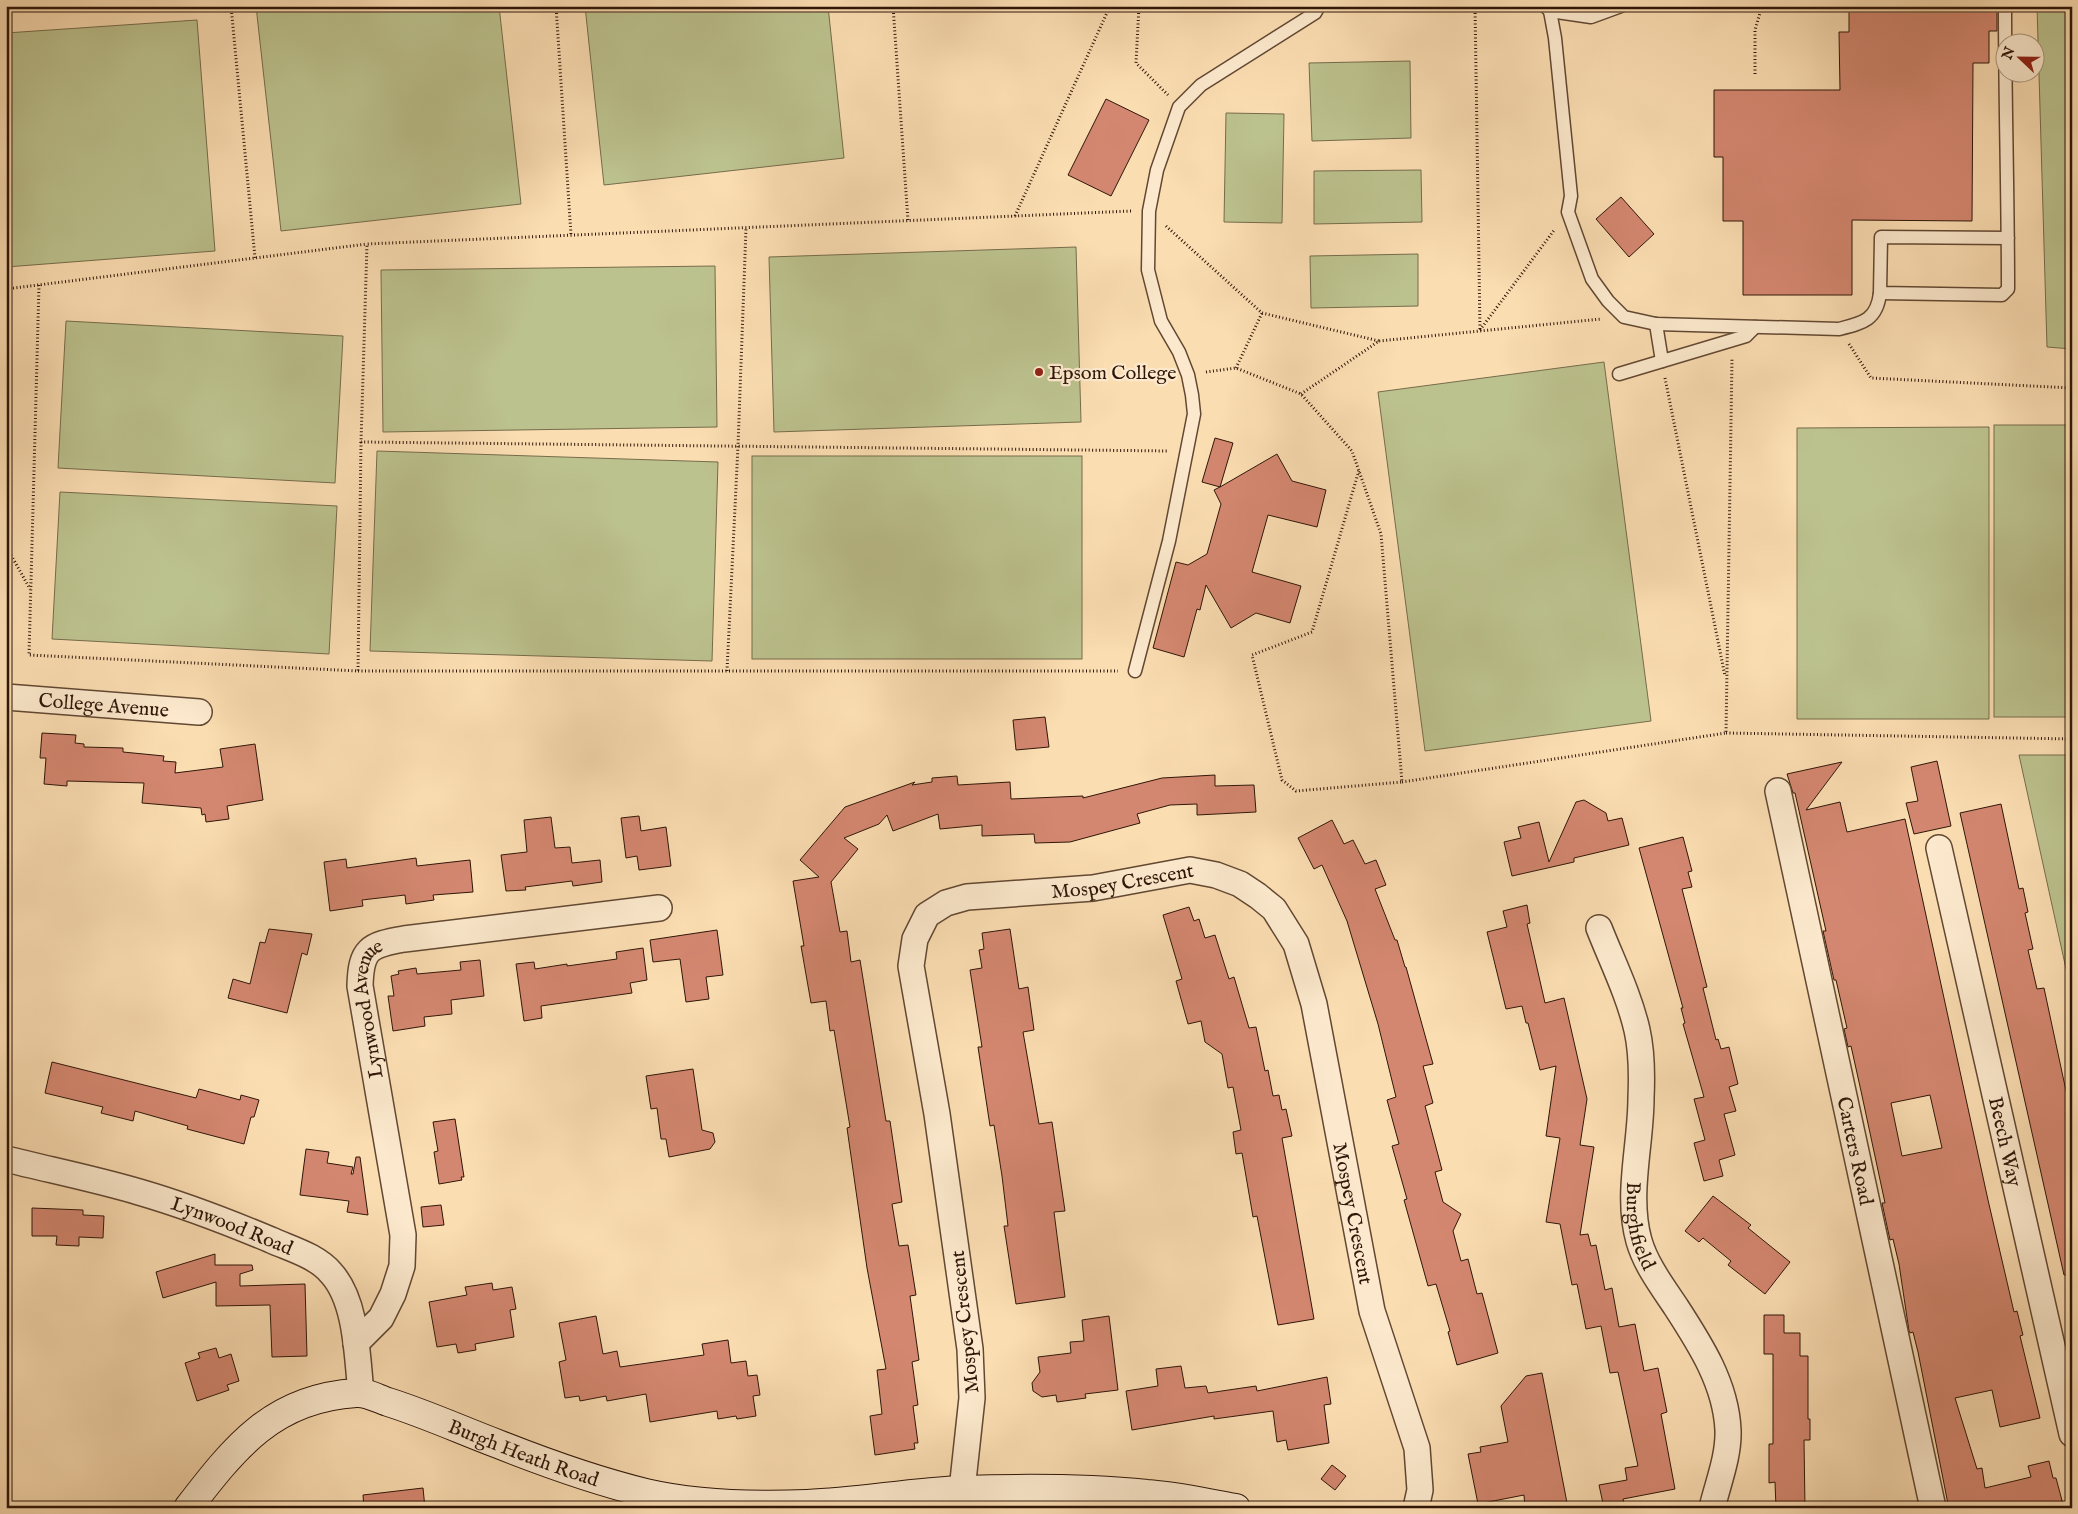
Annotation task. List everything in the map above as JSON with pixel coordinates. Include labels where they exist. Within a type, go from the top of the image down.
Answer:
[{"type":"main road","name":"Burgh Heath Road","points":[[188,1508],[216,1471],[241,1444],[267,1422],[303,1404],[326,1396],[361,1393],[423,1413],[499,1445],[577,1473],[648,1494],[713,1503],[807,1504],[962,1490],[1103,1499],[1150,1494],[1236,1508]]},
{"type":"street","name":"College Avenue","points":[[6,698],[199,712]]},
{"type":"street","name":"Carters Road","points":[[1778,792],[1933,1508]]},
{"type":"street","name":"Beech Way","points":[[1939,848],[2072,1434]]},
{"type":"street","name":"Mospey Crescent","points":[[962,1490],[972,1398],[970,1349],[937,1114],[911,966],[914,939],[927,916],[946,903],[967,897],[1093,888],[1190,870],[1216,875],[1240,884],[1258,896],[1274,909],[1296,944],[1314,1004],[1372,1311],[1417,1448],[1420,1490],[1416,1508]]},
{"type":"street","name":"Lynwood Avenue","points":[[356,1343],[381,1318],[393,1294],[402,1266],[403,1235],[360,986],[360,969],[364,958],[372,948],[380,943],[658,908]]},
{"type":"street","name":"Burghfield","points":[[1598,928],[1631,1007],[1637,1032],[1641,1064],[1641,1099],[1634,1183],[1639,1241],[1652,1272],[1706,1354],[1718,1379],[1723,1402],[1728,1431],[1725,1460],[1712,1508]]},
{"type":"street","name":"Lynwood Road","points":[[6,1159],[138,1192],[169,1202],[233,1224],[310,1258],[331,1272],[342,1288],[356,1343],[361,1393]]},
{"type":"lane","points":[[1135,671],[1169,541],[1194,414],[1188,374],[1179,352],[1161,320],[1153,296],[1148,270],[1149,211],[1157,170],[1168,132],[1179,107],[1202,85],[1315,13],[1319,6]]},
{"type":"lane","points":[[1621,6],[1591,17],[1548,8],[1556,38],[1571,196],[1568,212],[1592,279],[1608,301],[1624,317],[1656,324],[1839,329],[1860,324],[1871,317],[1878,307],[1881,237],[2008,238]]},
{"type":"lane","points":[[1880,293],[2002,295],[2008,289],[2004,6]]},
{"type":"lane","points":[[1656,324],[1662,361]]},
{"type":"lane","points":[[1619,374],[1746,336],[1755,326]]},
{"type":"path","points":[[231,6],[255,258]]},
{"type":"path","points":[[556,6],[571,235]]},
{"type":"path","points":[[893,6],[908,221]]},
{"type":"path","points":[[1015,216],[1110,6]]},
{"type":"path","points":[[1138,6],[1136,63],[1179,107]]},
{"type":"path","points":[[1475,6],[1480,331]]},
{"type":"path","points":[[1756,74],[1755,30],[1762,6]]},
{"type":"path","points":[[6,289],[366,244],[1149,211],[1262,313],[1380,341],[1624,317]]},
{"type":"path","points":[[1480,331],[1568,212]]},
{"type":"path","points":[[727,671],[746,228]]},
{"type":"path","points":[[358,671],[366,244]]},
{"type":"path","points":[[39,285],[29,655],[358,671],[1135,671]]},
{"type":"path","points":[[1236,368],[1262,313]]},
{"type":"path","points":[[1726,733],[1733,326]]},
{"type":"path","points":[[1839,329],[1871,378],[2072,388]]},
{"type":"path","points":[[1301,394],[1380,341]]},
{"type":"path","points":[[1662,361],[1726,684]]},
{"type":"path","points":[[1188,374],[1236,368],[1301,394],[1352,451],[1381,534],[1402,782]]},
{"type":"path","points":[[361,442],[1188,451]]},
{"type":"path","points":[[1359,470],[1312,632],[1252,654],[1282,780],[1296,791],[1402,782],[1726,733],[2072,739]]},
{"type":"path","points":[[6,546],[31,590]]},
{"type":"green space","points":[[256,6],[499,6],[521,204],[281,231]]},
{"type":"green space","points":[[585,6],[828,6],[844,158],[604,185]]},
{"type":"green space","points":[[2037,6],[2072,6],[2072,349],[2047,347],[2039,82],[2046,82],[2046,32],[2038,32]]},
{"type":"green space","points":[[197,20],[215,251],[6,267],[6,33]]},
{"type":"green space","points":[[1410,61],[1411,138],[1312,141],[1309,63]]},
{"type":"green space","points":[[1226,113],[1284,114],[1282,223],[1224,222]]},
{"type":"green space","points":[[1421,170],[1422,222],[1314,224],[1314,171]]},
{"type":"green space","points":[[1076,247],[1081,422],[774,432],[769,257]]},
{"type":"green space","points":[[1418,254],[1418,306],[1311,308],[1310,256]]},
{"type":"green space","points":[[715,266],[717,427],[383,432],[381,270]]},
{"type":"green space","points":[[66,321],[343,336],[335,483],[58,468]]},
{"type":"green space","points":[[1604,362],[1651,721],[1425,751],[1378,392]]},
{"type":"green space","points":[[1994,425],[2072,425],[2072,717],[1994,717]]},
{"type":"green space","points":[[1989,427],[1989,719],[1797,719],[1797,428]]},
{"type":"green space","points":[[377,451],[718,462],[712,661],[370,651]]},
{"type":"green space","points":[[752,456],[1082,456],[1082,659],[752,659]]},
{"type":"green space","points":[[60,492],[337,506],[329,654],[52,639]]},
{"type":"green space","points":[[2019,755],[2072,755],[2072,996]]},
{"type":"building","points":[[1849,6],[1997,6],[1997,31],[1989,31],[1989,63],[1973,63],[1972,221],[1852,220],[1852,295],[1743,295],[1743,221],[1723,221],[1723,157],[1714,157],[1714,90],[1840,90],[1839,32],[1849,32]]},
{"type":"building","points":[[1106,99],[1149,120],[1111,196],[1068,175]]},
{"type":"building","points":[[1621,197],[1654,234],[1629,257],[1596,219]]},
{"type":"building","points":[[1215,438],[1233,443],[1220,487],[1202,482]]},
{"type":"building","points":[[1277,454],[1292,481],[1326,490],[1317,527],[1268,515],[1252,572],[1301,586],[1290,623],[1256,613],[1231,628],[1206,585],[1200,610],[1197,609],[1184,657],[1153,648],[1176,562],[1188,565],[1207,554],[1221,504],[1214,490]]},
{"type":"building","points":[[1045,717],[1049,747],[1016,750],[1013,720]]},
{"type":"building","points":[[42,733],[76,735],[75,743],[84,744],[84,747],[123,748],[123,752],[164,756],[163,761],[176,762],[175,773],[223,767],[220,749],[255,744],[263,800],[227,806],[229,819],[206,822],[205,814],[202,815],[201,808],[142,803],[144,783],[67,781],[67,786],[44,784],[46,758],[40,758]]},
{"type":"building","points":[[1937,761],[1951,826],[1914,834],[1906,803],[1918,801],[1911,767]]},
{"type":"building","points":[[1842,762],[1806,810],[1840,802],[1847,832],[1905,819],[1988,1200],[2014,1312],[2017,1311],[2023,1335],[2020,1336],[2040,1418],[2000,1427],[1992,1390],[1955,1398],[1977,1469],[1982,1468],[1985,1488],[2031,1477],[2028,1466],[2049,1461],[2064,1508],[1950,1508],[1948,1504],[1918,1352],[1913,1332],[1910,1333],[1909,1331],[1899,1264],[1893,1239],[1890,1240],[1882,1203],[1885,1203],[1861,1091],[1851,1046],[1848,1047],[1844,1029],[1847,1028],[1823,931],[1826,931],[1795,793],[1793,793],[1787,774]],"holes":[[[1930,1095],[1942,1148],[1902,1156],[1891,1103]]]},
{"type":"building","points":[[1215,775],[1215,786],[1254,785],[1256,812],[1197,815],[1197,804],[1170,805],[1137,814],[1140,823],[1070,842],[1035,843],[1034,834],[982,836],[982,825],[940,829],[938,814],[893,831],[887,815],[879,824],[844,838],[858,849],[831,882],[840,932],[847,931],[851,962],[860,960],[886,1121],[890,1121],[902,1202],[892,1204],[899,1246],[908,1245],[916,1295],[910,1296],[919,1360],[912,1362],[918,1405],[913,1406],[918,1443],[914,1443],[915,1449],[875,1455],[870,1416],[882,1414],[877,1370],[886,1369],[867,1268],[847,1128],[850,1127],[834,1030],[830,1031],[826,1001],[811,1003],[801,946],[804,946],[793,881],[819,877],[800,860],[845,807],[915,782],[912,785],[932,782],[932,778],[957,776],[958,785],[1010,782],[1011,799],[1083,796],[1083,798],[1162,778]]},
{"type":"building","points":[[1584,800],[1606,813],[1608,821],[1622,818],[1629,845],[1574,858],[1574,862],[1512,876],[1504,842],[1521,838],[1518,827],[1539,822],[1549,862],[1576,802]]},
{"type":"building","points":[[2001,804],[2019,889],[2023,888],[2028,912],[2025,913],[2033,949],[2028,950],[2037,989],[2044,988],[2072,1119],[2072,1274],[2064,1275],[1960,813]]},
{"type":"building","points":[[639,816],[641,831],[666,827],[671,866],[639,870],[637,856],[626,858],[621,818]]},
{"type":"building","points":[[551,817],[555,848],[570,847],[572,863],[600,860],[602,882],[573,886],[572,881],[525,887],[526,890],[506,891],[501,855],[527,852],[524,820]]},
{"type":"building","points":[[1332,820],[1344,844],[1353,840],[1365,864],[1376,860],[1386,885],[1375,889],[1395,940],[1397,940],[1406,967],[1433,1064],[1423,1066],[1433,1103],[1425,1106],[1442,1170],[1435,1172],[1443,1202],[1461,1214],[1453,1231],[1461,1261],[1468,1259],[1477,1294],[1482,1293],[1498,1353],[1457,1365],[1448,1332],[1450,1331],[1436,1284],[1428,1286],[1404,1200],[1407,1199],[1392,1146],[1399,1144],[1387,1100],[1396,1097],[1378,1024],[1347,921],[1322,865],[1314,869],[1298,838]]},
{"type":"building","points":[[1683,837],[1692,871],[1688,872],[1692,887],[1682,889],[1707,987],[1703,988],[1716,1040],[1718,1039],[1721,1049],[1729,1047],[1738,1084],[1729,1087],[1736,1111],[1724,1114],[1735,1155],[1719,1160],[1723,1176],[1704,1181],[1694,1143],[1705,1140],[1694,1099],[1704,1097],[1683,1024],[1685,1023],[1681,1008],[1683,1008],[1639,848]]},
{"type":"building","points":[[416,858],[417,866],[470,860],[473,892],[433,895],[434,900],[406,904],[405,895],[362,900],[363,906],[330,911],[324,862],[346,859],[347,868]]},
{"type":"building","points":[[1527,905],[1530,923],[1527,924],[1545,1003],[1564,998],[1587,1099],[1580,1145],[1594,1147],[1580,1235],[1588,1234],[1591,1246],[1596,1245],[1605,1290],[1612,1288],[1619,1327],[1635,1324],[1644,1371],[1658,1368],[1667,1412],[1661,1414],[1675,1489],[1623,1499],[1625,1508],[1604,1508],[1599,1485],[1627,1480],[1625,1468],[1638,1466],[1618,1372],[1610,1373],[1601,1326],[1586,1329],[1577,1284],[1572,1285],[1560,1224],[1546,1222],[1560,1138],[1546,1136],[1556,1066],[1540,1070],[1522,1006],[1506,1009],[1487,932],[1507,927],[1503,911]]},
{"type":"building","points":[[1189,907],[1194,921],[1199,919],[1205,938],[1215,935],[1229,979],[1234,977],[1249,1028],[1256,1027],[1265,1071],[1268,1070],[1273,1096],[1279,1095],[1282,1110],[1286,1109],[1292,1136],[1282,1138],[1314,1319],[1278,1325],[1257,1216],[1253,1217],[1242,1153],[1236,1154],[1233,1132],[1241,1130],[1233,1087],[1228,1088],[1222,1054],[1205,1042],[1201,1021],[1188,1024],[1176,981],[1182,979],[1163,915]]},
{"type":"building","points":[[269,929],[312,934],[307,955],[302,953],[287,1013],[228,998],[233,979],[250,984],[260,942],[265,943]]},
{"type":"building","points":[[1010,929],[1019,989],[1028,987],[1034,1030],[1023,1032],[1039,1124],[1052,1122],[1065,1211],[1054,1212],[1065,1297],[1016,1304],[1004,1226],[1008,1226],[1002,1176],[994,1125],[990,1126],[978,1047],[982,1047],[970,970],[982,968],[979,950],[984,949],[982,933]]},
{"type":"building","points":[[717,930],[723,975],[706,977],[709,999],[686,1002],[680,959],[653,962],[650,940]]},
{"type":"building","points":[[643,948],[647,980],[630,983],[632,993],[541,1006],[542,1018],[524,1021],[516,964],[534,962],[535,969],[567,964],[567,966],[617,959],[616,952]]},
{"type":"building","points":[[480,960],[484,996],[451,1000],[452,1014],[424,1017],[425,1026],[393,1031],[388,996],[394,996],[391,976],[399,974],[398,971],[416,968],[417,974],[461,970],[460,962]]},
{"type":"building","points":[[52,1062],[196,1098],[199,1089],[240,1100],[241,1095],[259,1100],[254,1117],[251,1117],[244,1144],[187,1129],[188,1126],[135,1111],[133,1121],[101,1113],[103,1107],[45,1093]]},
{"type":"building","points":[[693,1069],[702,1130],[713,1133],[715,1142],[710,1149],[669,1157],[666,1139],[661,1139],[657,1108],[651,1109],[646,1076]]},
{"type":"building","points":[[455,1119],[464,1177],[461,1177],[462,1180],[439,1184],[434,1152],[438,1151],[433,1122]]},
{"type":"building","points":[[306,1149],[329,1152],[327,1163],[353,1167],[351,1174],[353,1174],[356,1157],[360,1157],[368,1215],[347,1212],[349,1201],[300,1195]]},
{"type":"building","points":[[1713,1196],[1751,1225],[1748,1228],[1790,1262],[1765,1294],[1728,1265],[1731,1261],[1703,1238],[1699,1242],[1685,1231]]},
{"type":"building","points":[[441,1205],[444,1225],[423,1227],[421,1207]]},
{"type":"building","points":[[32,1208],[83,1210],[83,1215],[104,1216],[103,1238],[79,1237],[79,1246],[56,1245],[57,1236],[32,1236]]},
{"type":"building","points":[[215,1254],[215,1265],[252,1265],[253,1270],[240,1274],[240,1286],[305,1284],[307,1356],[272,1357],[270,1305],[216,1306],[216,1282],[163,1298],[156,1272]]},
{"type":"building","points":[[492,1283],[493,1290],[512,1287],[516,1309],[510,1310],[514,1337],[475,1344],[476,1350],[458,1353],[456,1344],[437,1347],[429,1302],[467,1295],[465,1287]]},
{"type":"building","points":[[1764,1315],[1784,1315],[1784,1333],[1800,1333],[1800,1356],[1808,1356],[1810,1440],[1804,1440],[1805,1508],[1776,1508],[1775,1482],[1769,1483],[1769,1444],[1773,1444],[1773,1354],[1764,1354]]},
{"type":"building","points":[[596,1316],[603,1354],[617,1351],[620,1367],[704,1355],[702,1344],[728,1340],[731,1363],[746,1361],[748,1376],[757,1375],[760,1395],[753,1396],[756,1416],[737,1419],[736,1416],[718,1419],[717,1411],[650,1422],[646,1394],[607,1401],[606,1396],[580,1401],[579,1396],[565,1398],[559,1362],[566,1360],[559,1323]]},
{"type":"building","points":[[1109,1316],[1118,1390],[1085,1394],[1086,1398],[1057,1402],[1056,1395],[1042,1397],[1033,1391],[1032,1383],[1040,1372],[1038,1357],[1071,1353],[1070,1342],[1084,1341],[1082,1320]]},
{"type":"building","points":[[216,1348],[219,1358],[231,1354],[239,1381],[227,1385],[229,1390],[197,1401],[185,1363],[200,1358],[198,1353]]},
{"type":"building","points":[[1181,1366],[1185,1388],[1206,1386],[1208,1393],[1256,1386],[1257,1391],[1327,1377],[1331,1404],[1324,1405],[1329,1443],[1288,1450],[1286,1440],[1277,1442],[1273,1411],[1214,1419],[1214,1416],[1132,1430],[1126,1391],[1158,1386],[1156,1369]]},
{"type":"building","points":[[1542,1373],[1568,1508],[1525,1508],[1524,1495],[1478,1504],[1468,1454],[1481,1452],[1480,1447],[1508,1442],[1501,1406],[1526,1376]]},
{"type":"building","points":[[1332,1465],[1346,1476],[1335,1490],[1321,1479]]},
{"type":"building","points":[[423,1488],[425,1508],[364,1508],[363,1495]]},
{"type":"place","name":"Epsom College","points":[[1039,372]]}]
